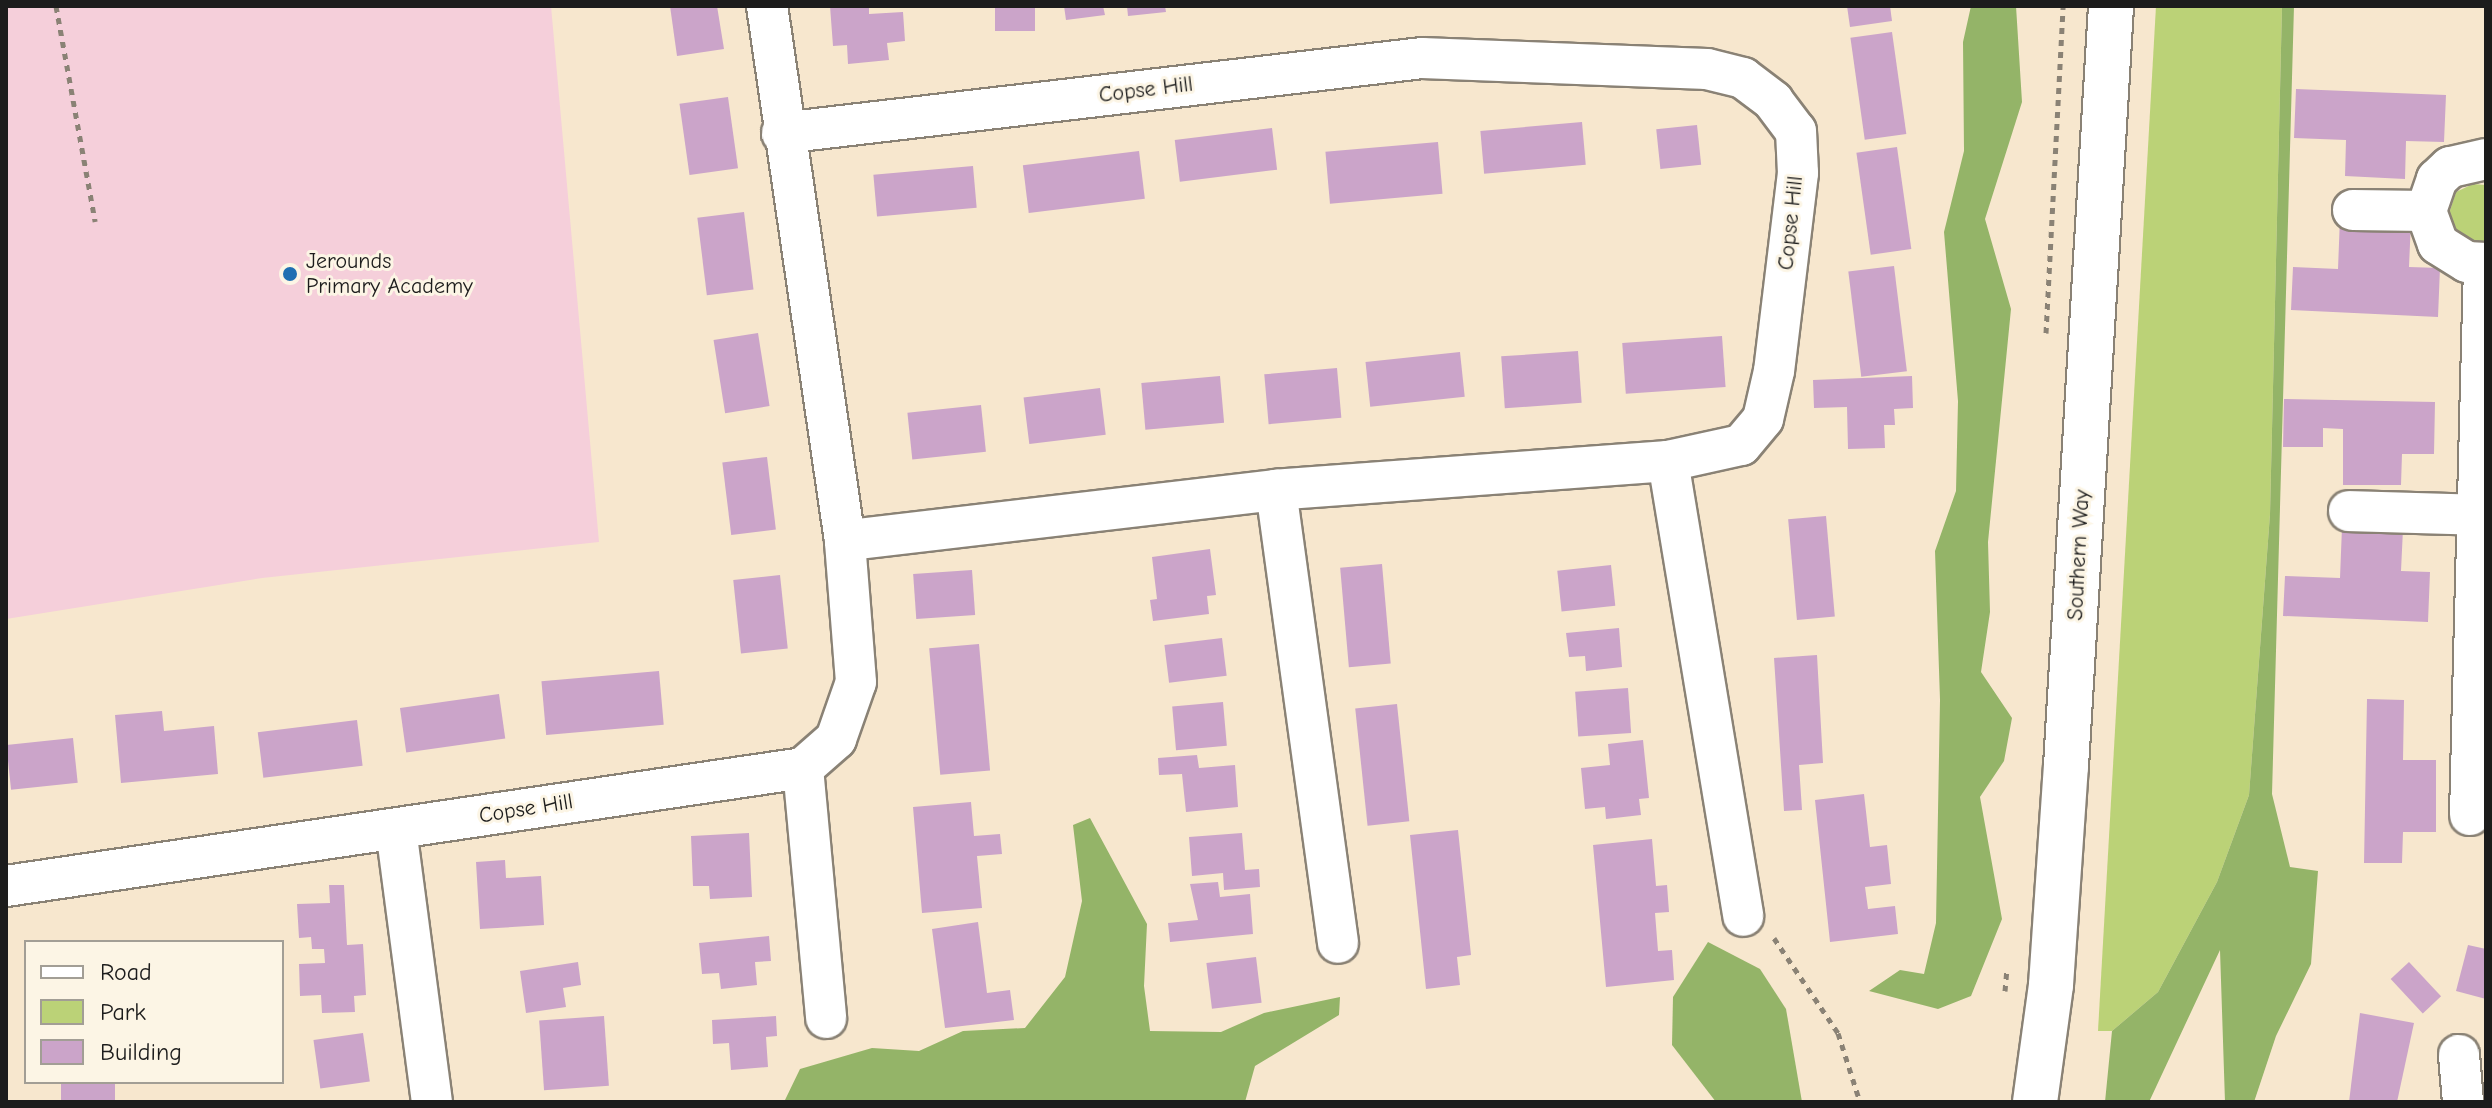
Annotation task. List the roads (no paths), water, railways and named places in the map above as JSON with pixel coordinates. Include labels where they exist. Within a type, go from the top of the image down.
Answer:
[{"type":"main road","name":"Southern Way","points":[[2035,1102],[2051,985],[2111,6]]},
{"type":"street","points":[[767,6],[782,133],[845,541],[856,682],[836,739],[803,768],[826,1018]]},
{"type":"street","name":"Copse Hill","points":[[782,133],[1422,58],[1656,64],[1743,78],[1773,101],[1796,131],[1798,173],[1774,371],[1763,419],[1741,445],[1668,461],[1276,490],[845,541]]},
{"type":"street","points":[[2470,815],[2482,514],[2485,263],[2467,262],[2438,244],[2426,211],[2433,187],[2450,167],[2486,159]]},
{"type":"street","points":[[2353,210],[2426,211]]},
{"type":"street","points":[[1668,461],[1743,916]]},
{"type":"street","points":[[1276,490],[1338,943]]},
{"type":"street","points":[[2349,511],[2482,514]]},
{"type":"street","name":"Copse Hill","points":[[6,886],[803,768]]},
{"type":"street","points":[[396,829],[432,1102]]},
{"type":"street","points":[[2459,1055],[2463,1102]]},
{"type":"place","name":"Jerounds Primary Academy","points":[[290,274]]}]
